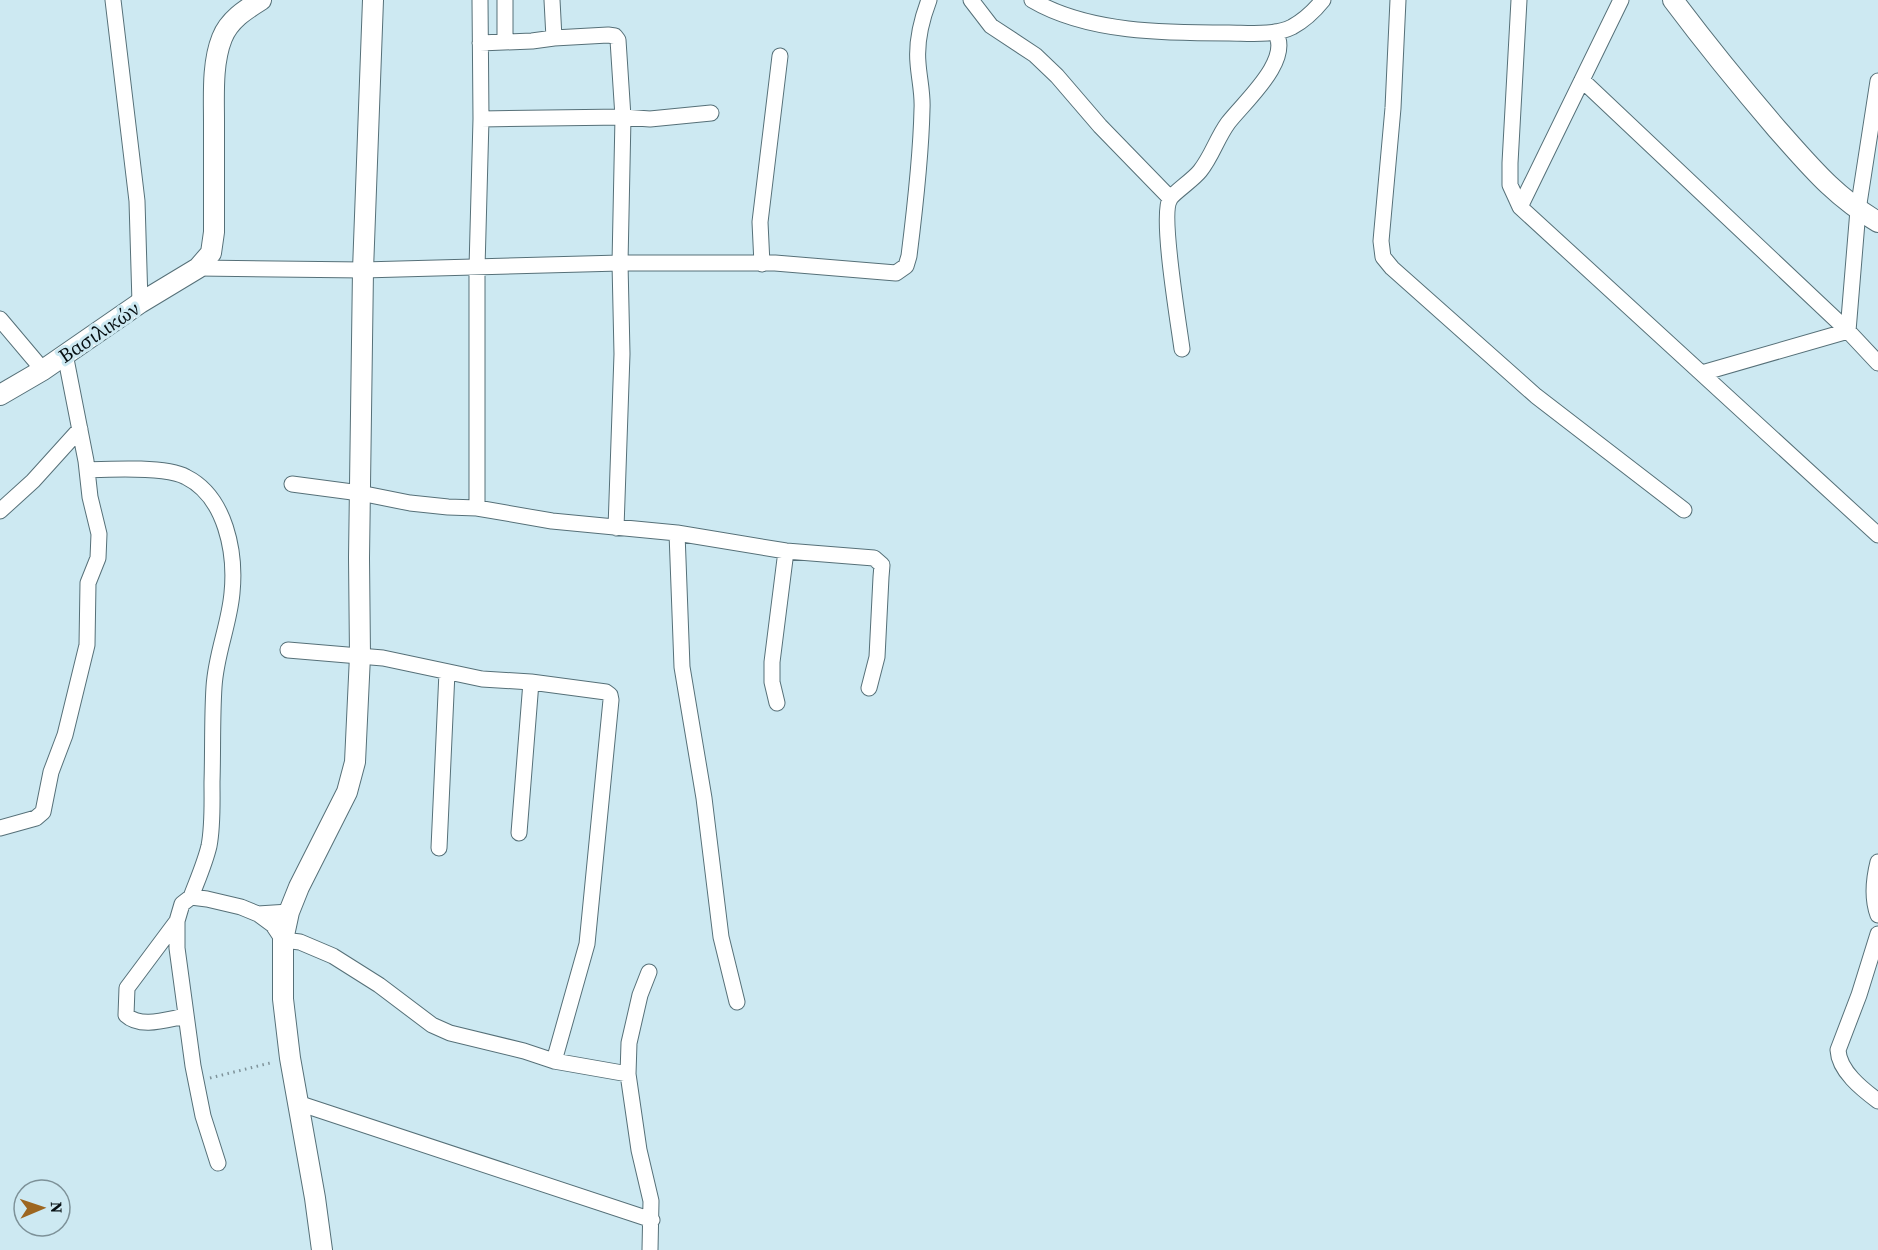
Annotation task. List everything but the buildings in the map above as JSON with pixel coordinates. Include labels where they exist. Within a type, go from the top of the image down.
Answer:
[{"type":"street","points":[[113,0],[136,201],[140,303]]},
{"type":"street","points":[[198,268],[211,253],[213,242],[214,85],[221,39],[230,23],[261,0]]},
{"type":"street","points":[[322,1250],[290,1058],[283,999],[283,940],[289,912],[299,887],[352,779],[355,762],[360,656],[363,270],[373,0]]},
{"type":"street","points":[[477,508],[480,0]]},
{"type":"street","points":[[505,0],[505,42]]},
{"type":"street","points":[[552,0],[554,38]]},
{"type":"street","points":[[198,268],[363,270],[620,263],[775,263],[896,273],[906,266],[909,256],[917,194],[922,118],[918,41],[921,22],[929,0]]},
{"type":"street","points":[[971,0],[992,26],[1035,55],[1057,76],[1100,126],[1170,198]]},
{"type":"street","points":[[1032,0],[1090,22],[1140,30],[1202,33],[1275,32],[1292,27],[1309,15],[1323,0]]},
{"type":"street","points":[[1398,0],[1393,108],[1382,241],[1383,257],[1392,268],[1536,396],[1684,510]]},
{"type":"street","points":[[1519,0],[1510,185],[1520,207],[1878,536]]},
{"type":"street","points":[[1520,207],[1621,0]]},
{"type":"street","points":[[1673,0],[1724,68],[1824,182],[1858,210],[1878,222]]},
{"type":"street","points":[[1182,350],[1166,214],[1170,198],[1200,172],[1226,126],[1279,57],[1280,39],[1275,32]]},
{"type":"street","points":[[480,43],[608,35],[615,36],[618,40],[623,117],[620,263],[622,354],[616,528]]},
{"type":"street","points":[[762,264],[760,222],[780,56]]},
{"type":"street","points":[[1582,80],[1848,331],[1878,363]]},
{"type":"street","points":[[1848,331],[1858,210],[1878,81]]},
{"type":"street","points":[[481,119],[623,117],[650,119],[711,113]]},
{"type":"street","name":"Βασιλικών","points":[[0,395],[43,370],[140,303],[198,268]]},
{"type":"street","points":[[0,319],[43,370]]},
{"type":"street","points":[[1702,373],[1848,331]]},
{"type":"street","points":[[2,831],[36,818],[43,812],[51,772],[65,735],[87,645],[88,583],[99,551],[99,534],[90,497],[80,429],[65,354]]},
{"type":"street","points":[[0,511],[33,481],[80,429]]},
{"type":"street","points":[[87,470],[121,468],[185,476],[202,488],[217,508],[224,523],[233,563],[228,617],[216,664],[209,846],[191,897],[182,904],[177,921],[177,948],[186,1016],[203,1116],[218,1163]]},
{"type":"street","points":[[292,484],[360,493],[410,503],[477,508],[552,521],[677,533],[786,551],[874,558],[882,565],[877,657],[869,687]]},
{"type":"street","points":[[677,533],[682,668],[701,776],[721,937],[737,1002]]},
{"type":"street","points":[[777,703],[772,682],[772,662],[786,551]]},
{"type":"street","points":[[288,650],[383,658],[482,679],[531,682],[606,692],[610,695],[587,944],[554,1061]]},
{"type":"street","points":[[439,848],[447,672]]},
{"type":"street","points":[[519,833],[531,682]]},
{"type":"street","points":[[1878,862],[1874,889],[1878,915]]},
{"type":"street","points":[[191,897],[207,898],[258,914],[273,925],[283,940],[315,947],[342,962],[379,985],[432,1025],[476,1041],[524,1051],[554,1061],[628,1074]]},
{"type":"street","points":[[258,914],[289,912]]},
{"type":"street","points":[[177,921],[127,988],[126,1015],[131,1020],[146,1023],[186,1016]]},
{"type":"street","points":[[1878,933],[1859,995],[1838,1050],[1839,1059],[1844,1068],[1864,1090],[1878,1101]]},
{"type":"street","points":[[649,972],[640,995],[628,1043],[628,1074],[639,1150],[651,1201],[650,1250]]},
{"type":"street","points":[[298,1103],[652,1220]]},
{"type":"path","points":[[209,1079],[290,1058]]}]
